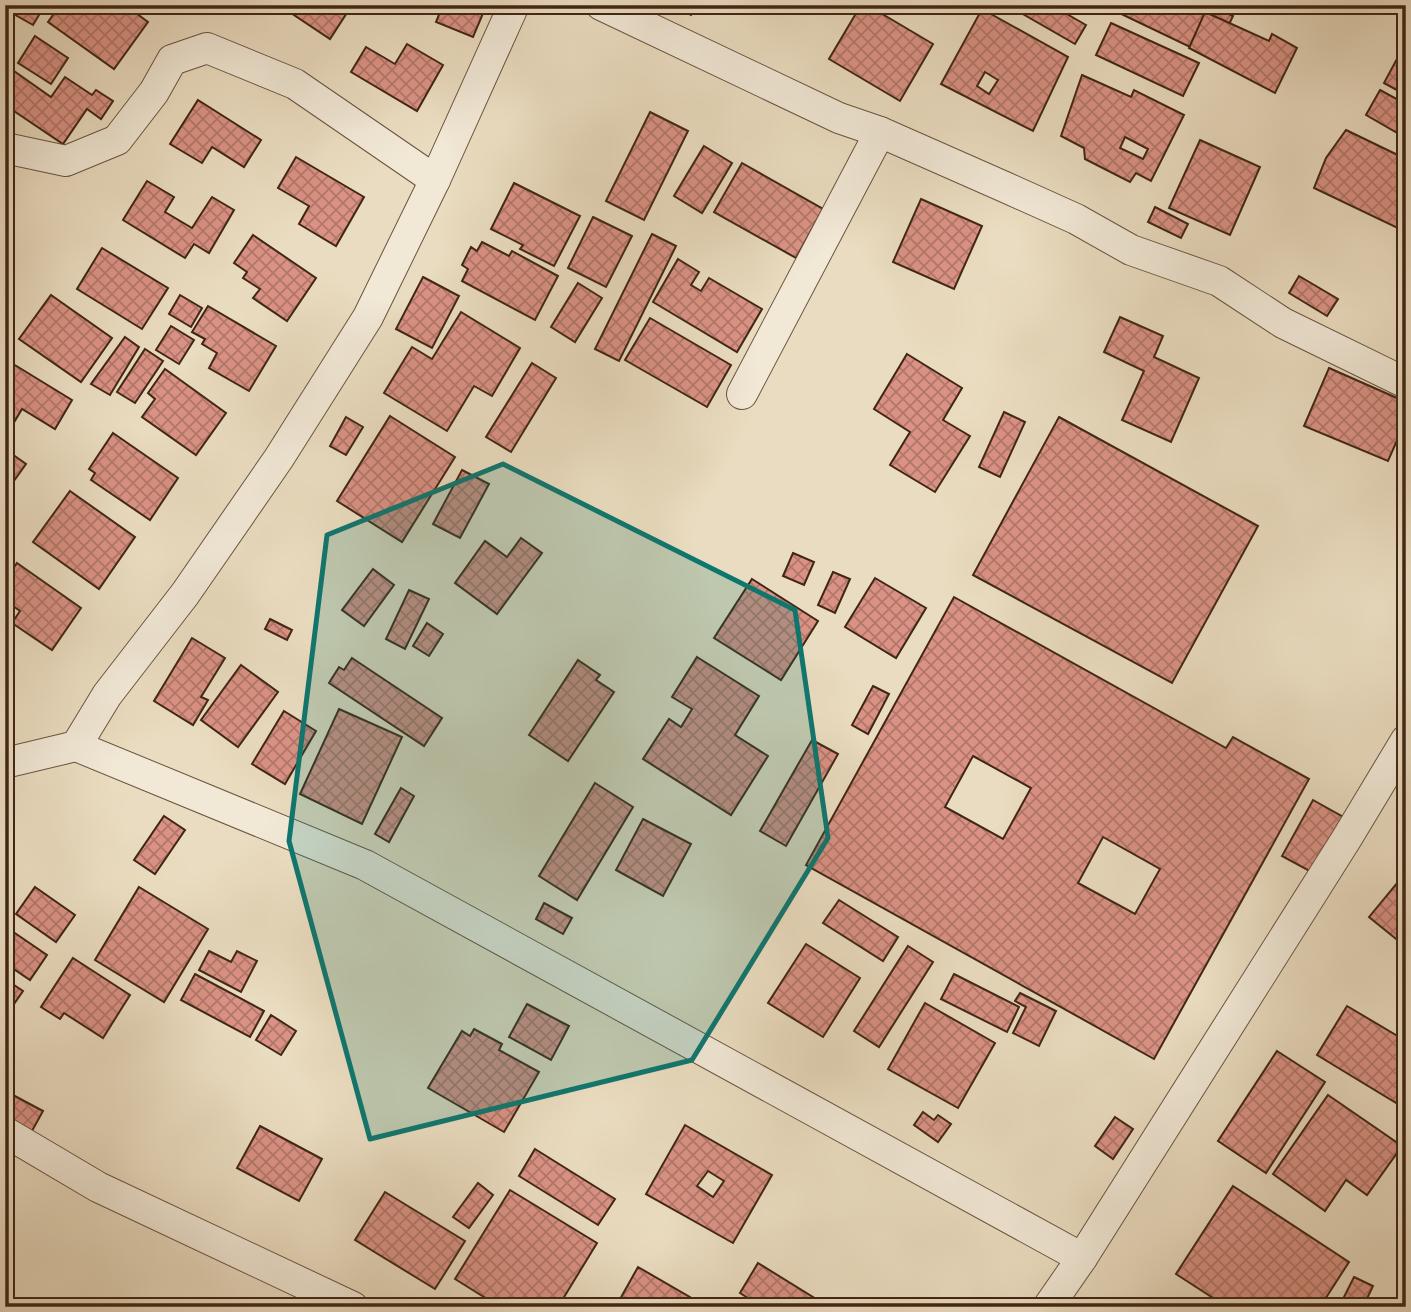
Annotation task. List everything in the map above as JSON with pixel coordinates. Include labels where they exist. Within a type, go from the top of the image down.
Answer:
[{"type":"street","points":[[76,746],[107,695],[185,594],[279,458],[368,317],[435,180],[514,5]]},
{"type":"street","points":[[601,5],[839,118],[880,132],[1076,219],[1131,250],[1219,281],[1283,323],[1406,383]]},
{"type":"street","points":[[5,148],[66,161],[117,140],[154,92],[172,60],[207,48],[295,84],[435,180]]},
{"type":"street","points":[[742,394],[880,132]]},
{"type":"street","points":[[1048,1307],[1082,1258],[1406,740]]},
{"type":"street","points":[[5,763],[76,746],[365,865],[1082,1258]]},
{"type":"street","points":[[5,1132],[98,1187],[354,1307]]},
{"type":"highlighted area","points":[[503,464],[795,610],[828,838],[692,1060],[370,1139],[289,841],[327,535]]},
{"type":"building","points":[[7,5],[45,5],[33,25],[5,9]]},
{"type":"building","points":[[60,5],[125,5],[148,22],[114,69],[48,22]]},
{"type":"building","points":[[279,5],[352,5],[330,39]]},
{"type":"building","points":[[443,5],[469,5],[484,11],[473,37],[436,22]]},
{"type":"building","points":[[670,5],[696,5],[691,15]]},
{"type":"building","points":[[861,5],[867,5],[933,44],[900,101],[829,59]]},
{"type":"building","points":[[1007,5],[1051,5],[1086,25],[1075,44]]},
{"type":"building","points":[[1116,5],[1210,5],[1233,16],[1213,58],[1113,10]]},
{"type":"building","points":[[982,9],[1068,57],[1033,131],[941,84]],"holes":[[[985,72],[998,80],[989,94],[977,86]]]},
{"type":"building","points":[[1205,12],[1269,41],[1272,34],[1297,48],[1275,93],[1189,48]]},
{"type":"building","points":[[1111,23],[1199,63],[1183,96],[1096,55]]},
{"type":"building","points":[[35,36],[68,58],[51,84],[18,63]]},
{"type":"building","points":[[1406,42],[1406,95],[1384,83]]},
{"type":"building","points":[[407,44],[443,65],[417,111],[351,72],[366,47],[395,64]]},
{"type":"building","points":[[14,71],[51,97],[65,77],[92,95],[96,90],[113,101],[101,119],[87,109],[63,144],[5,105],[5,84]]},
{"type":"building","points":[[1082,75],[1131,97],[1134,90],[1184,115],[1151,181],[1136,173],[1130,182],[1085,159],[1084,148],[1061,136]],"holes":[[[1125,137],[1148,149],[1143,159],[1120,148]]]},
{"type":"building","points":[[1380,90],[1406,104],[1406,138],[1366,115]]},
{"type":"building","points":[[198,100],[261,140],[244,167],[212,147],[202,163],[170,144]]},
{"type":"building","points":[[650,112],[688,131],[644,220],[606,201]]},
{"type":"building","points":[[1346,130],[1406,159],[1406,232],[1314,188],[1326,158]]},
{"type":"building","points":[[1200,140],[1260,167],[1230,235],[1169,208]]},
{"type":"building","points":[[704,146],[732,163],[702,213],[674,196]]},
{"type":"building","points":[[296,157],[364,197],[336,246],[299,224],[309,206],[278,188]]},
{"type":"building","points":[[742,163],[823,209],[796,258],[714,212]]},
{"type":"building","points":[[147,181],[174,197],[165,212],[192,228],[212,197],[234,210],[209,253],[194,244],[185,258],[123,220]]},
{"type":"building","points":[[514,183],[580,216],[554,266],[520,249],[523,245],[491,229]]},
{"type":"building","points":[[921,199],[982,226],[954,289],[893,262]]},
{"type":"building","points":[[1155,207],[1188,224],[1181,238],[1148,222]]},
{"type":"building","points":[[593,217],[632,236],[606,287],[568,268]]},
{"type":"building","points":[[652,234],[676,246],[619,361],[595,349]]},
{"type":"building","points":[[253,235],[316,278],[287,321],[253,298],[260,289],[243,278],[247,272],[234,263]]},
{"type":"building","points":[[482,242],[509,256],[512,251],[558,276],[535,320],[462,281],[468,269],[462,265],[471,247],[477,251]]},
{"type":"building","points":[[102,248],[168,288],[142,329],[77,289]]},
{"type":"building","points":[[678,259],[699,272],[691,285],[701,291],[709,278],[762,309],[737,352],[653,302]]},
{"type":"building","points":[[1299,276],[1338,299],[1327,316],[1289,293]]},
{"type":"building","points":[[423,277],[459,296],[432,348],[396,329]]},
{"type":"building","points":[[578,283],[602,298],[575,342],[551,327]]},
{"type":"building","points":[[51,295],[112,338],[81,382],[19,339]]},
{"type":"building","points":[[180,295],[202,308],[191,327],[169,314]]},
{"type":"building","points":[[208,306],[276,346],[249,391],[209,368],[217,353],[202,344],[205,339],[192,332]]},
{"type":"building","points":[[461,312],[520,348],[492,396],[474,386],[447,431],[384,393],[412,347],[432,359]]},
{"type":"building","points":[[1120,317],[1163,336],[1154,357],[1199,378],[1171,442],[1122,420],[1144,371],[1104,352]]},
{"type":"building","points":[[650,318],[731,365],[707,407],[625,360]]},
{"type":"building","points":[[171,326],[194,340],[179,364],[156,350]]},
{"type":"building","points":[[125,337],[139,347],[110,395],[91,384]]},
{"type":"building","points":[[145,349],[163,361],[135,403],[117,392]]},
{"type":"building","points":[[907,354],[962,388],[943,420],[970,436],[935,492],[890,465],[910,432],[874,409]]},
{"type":"building","points":[[5,359],[72,400],[55,429],[22,409],[13,424],[5,419]]},
{"type":"building","points":[[532,363],[556,378],[511,452],[486,437]]},
{"type":"building","points":[[1329,368],[1406,402],[1406,420],[1388,461],[1304,426]]},
{"type":"building","points":[[165,369],[226,413],[196,455],[142,417],[155,399],[148,393]]},
{"type":"building","points":[[1004,412],[1025,422],[1000,477],[979,467]]},
{"type":"building","points":[[390,416],[455,457],[402,542],[337,501]]},
{"type":"building","points":[[346,417],[363,427],[346,455],[330,446]]},
{"type":"building","points":[[1059,417],[1258,526],[1172,683],[973,575]]},
{"type":"building","points":[[113,433],[178,478],[150,520],[91,480],[95,473],[89,469]]},
{"type":"building","points":[[5,449],[26,464],[6,492],[5,492]]},
{"type":"building","points":[[462,470],[489,484],[460,538],[433,524]]},
{"type":"building","points":[[70,491],[135,537],[99,589],[33,542]]},
{"type":"building","points":[[521,538],[542,553],[497,614],[455,583],[485,541],[507,557]]},
{"type":"building","points":[[793,553],[814,562],[804,585],[783,576]]},
{"type":"building","points":[[17,563],[81,608],[52,650],[12,623],[20,611],[9,603],[13,598],[5,593],[5,580]]},
{"type":"building","points":[[373,569],[394,585],[364,626],[342,610]]},
{"type":"building","points":[[833,572],[850,579],[835,613],[818,605]]},
{"type":"building","points":[[875,578],[926,608],[896,658],[845,627]]},
{"type":"building","points":[[752,579],[818,621],[781,680],[714,638]]},
{"type":"building","points":[[409,590],[429,599],[405,649],[386,639]]},
{"type":"building","points":[[954,597],[1226,748],[1233,737],[1309,779],[1154,1059],[806,865]],"holes":[[[973,756],[1031,788],[1003,839],[945,807]],[[1103,837],[1160,869],[1135,914],[1078,883]]]},
{"type":"building","points":[[270,619],[292,630],[287,640],[265,629]]},
{"type":"building","points":[[427,623],[443,634],[429,656],[413,646]]},
{"type":"building","points":[[192,638],[225,658],[201,697],[208,700],[193,725],[154,701]]},
{"type":"building","points":[[697,657],[759,696],[735,735],[768,756],[731,815],[643,759],[669,719],[681,727],[692,709],[672,697]]},
{"type":"building","points":[[352,658],[442,718],[424,746],[329,683],[339,667],[344,670]]},
{"type":"building","points":[[578,660],[600,675],[596,680],[614,692],[568,761],[529,735]]},
{"type":"building","points":[[241,665],[278,692],[238,747],[201,720]]},
{"type":"building","points":[[873,686],[889,694],[868,734],[852,725]]},
{"type":"building","points":[[339,709],[402,737],[362,824],[300,794]]},
{"type":"building","points":[[284,711],[316,731],[285,784],[252,764]]},
{"type":"building","points":[[812,740],[838,754],[786,846],[760,831]]},
{"type":"building","points":[[595,783],[633,807],[577,900],[539,876]]},
{"type":"building","points":[[401,788],[414,796],[389,842],[375,834]]},
{"type":"building","points":[[1313,800],[1345,818],[1315,874],[1282,856]]},
{"type":"building","points":[[164,816],[185,830],[155,874],[134,860]]},
{"type":"building","points":[[643,819],[691,844],[663,896],[616,870]]},
{"type":"building","points":[[1402,877],[1406,880],[1406,947],[1369,917]]},
{"type":"building","points":[[35,887],[75,915],[56,942],[16,914]]},
{"type":"building","points":[[139,887],[208,929],[164,1002],[95,960]]},
{"type":"building","points":[[839,900],[898,937],[883,961],[823,923]]},
{"type":"building","points":[[544,903],[572,918],[563,934],[536,919]]},
{"type":"building","points":[[6,927],[47,955],[30,980],[5,963]]},
{"type":"building","points":[[806,944],[860,978],[823,1037],[768,1003]]},
{"type":"building","points":[[908,946],[933,962],[879,1047],[854,1031]]},
{"type":"building","points":[[209,951],[231,962],[237,951],[257,961],[241,992],[199,970]]},
{"type":"building","points":[[73,958],[130,995],[103,1038],[64,1013],[60,1019],[41,1007]]},
{"type":"building","points":[[195,974],[264,1011],[250,1037],[181,1000]]},
{"type":"building","points":[[954,974],[1019,1007],[1007,1032],[941,999]]},
{"type":"building","points":[[5,979],[23,991],[5,1017]]},
{"type":"building","points":[[1020,993],[1056,1011],[1039,1046],[1013,1033],[1026,1007],[1015,1001]]},
{"type":"building","points":[[925,1003],[995,1043],[958,1108],[888,1069]]},
{"type":"building","points":[[527,1004],[569,1026],[551,1060],[509,1037]]},
{"type":"building","points":[[1347,1006],[1406,1041],[1406,1109],[1317,1055]]},
{"type":"building","points":[[271,1015],[296,1031],[281,1055],[256,1040]]},
{"type":"building","points":[[474,1029],[502,1044],[499,1050],[539,1072],[504,1132],[428,1088],[462,1031],[470,1036]]},
{"type":"building","points":[[1277,1051],[1325,1082],[1266,1173],[1218,1141]]},
{"type":"building","points":[[11,1094],[43,1111],[32,1131],[5,1117],[5,1105]]},
{"type":"building","points":[[1328,1095],[1402,1146],[1367,1195],[1346,1180],[1325,1211],[1273,1174]]},
{"type":"building","points":[[923,1112],[934,1120],[938,1115],[951,1124],[938,1142],[914,1125]]},
{"type":"building","points":[[1115,1117],[1133,1129],[1113,1159],[1095,1146]]},
{"type":"building","points":[[685,1125],[772,1175],[733,1243],[646,1194]],"holes":[[[708,1171],[724,1181],[713,1197],[697,1186]]]},
{"type":"building","points":[[260,1126],[322,1159],[299,1201],[237,1168]]},
{"type":"building","points":[[535,1149],[615,1199],[598,1225],[519,1176]]},
{"type":"building","points":[[478,1183],[493,1195],[469,1228],[453,1217]]},
{"type":"building","points":[[1233,1186],[1349,1262],[1320,1307],[1227,1307],[1176,1274]]},
{"type":"building","points":[[510,1190],[597,1243],[558,1307],[500,1307],[455,1279]]},
{"type":"building","points":[[385,1192],[465,1241],[435,1289],[355,1240]]},
{"type":"building","points":[[758,1263],[829,1307],[762,1307],[740,1293]]},
{"type":"building","points":[[638,1267],[707,1307],[629,1307],[619,1301]]},
{"type":"building","points":[[1354,1277],[1373,1286],[1363,1307],[1339,1307]]}]
